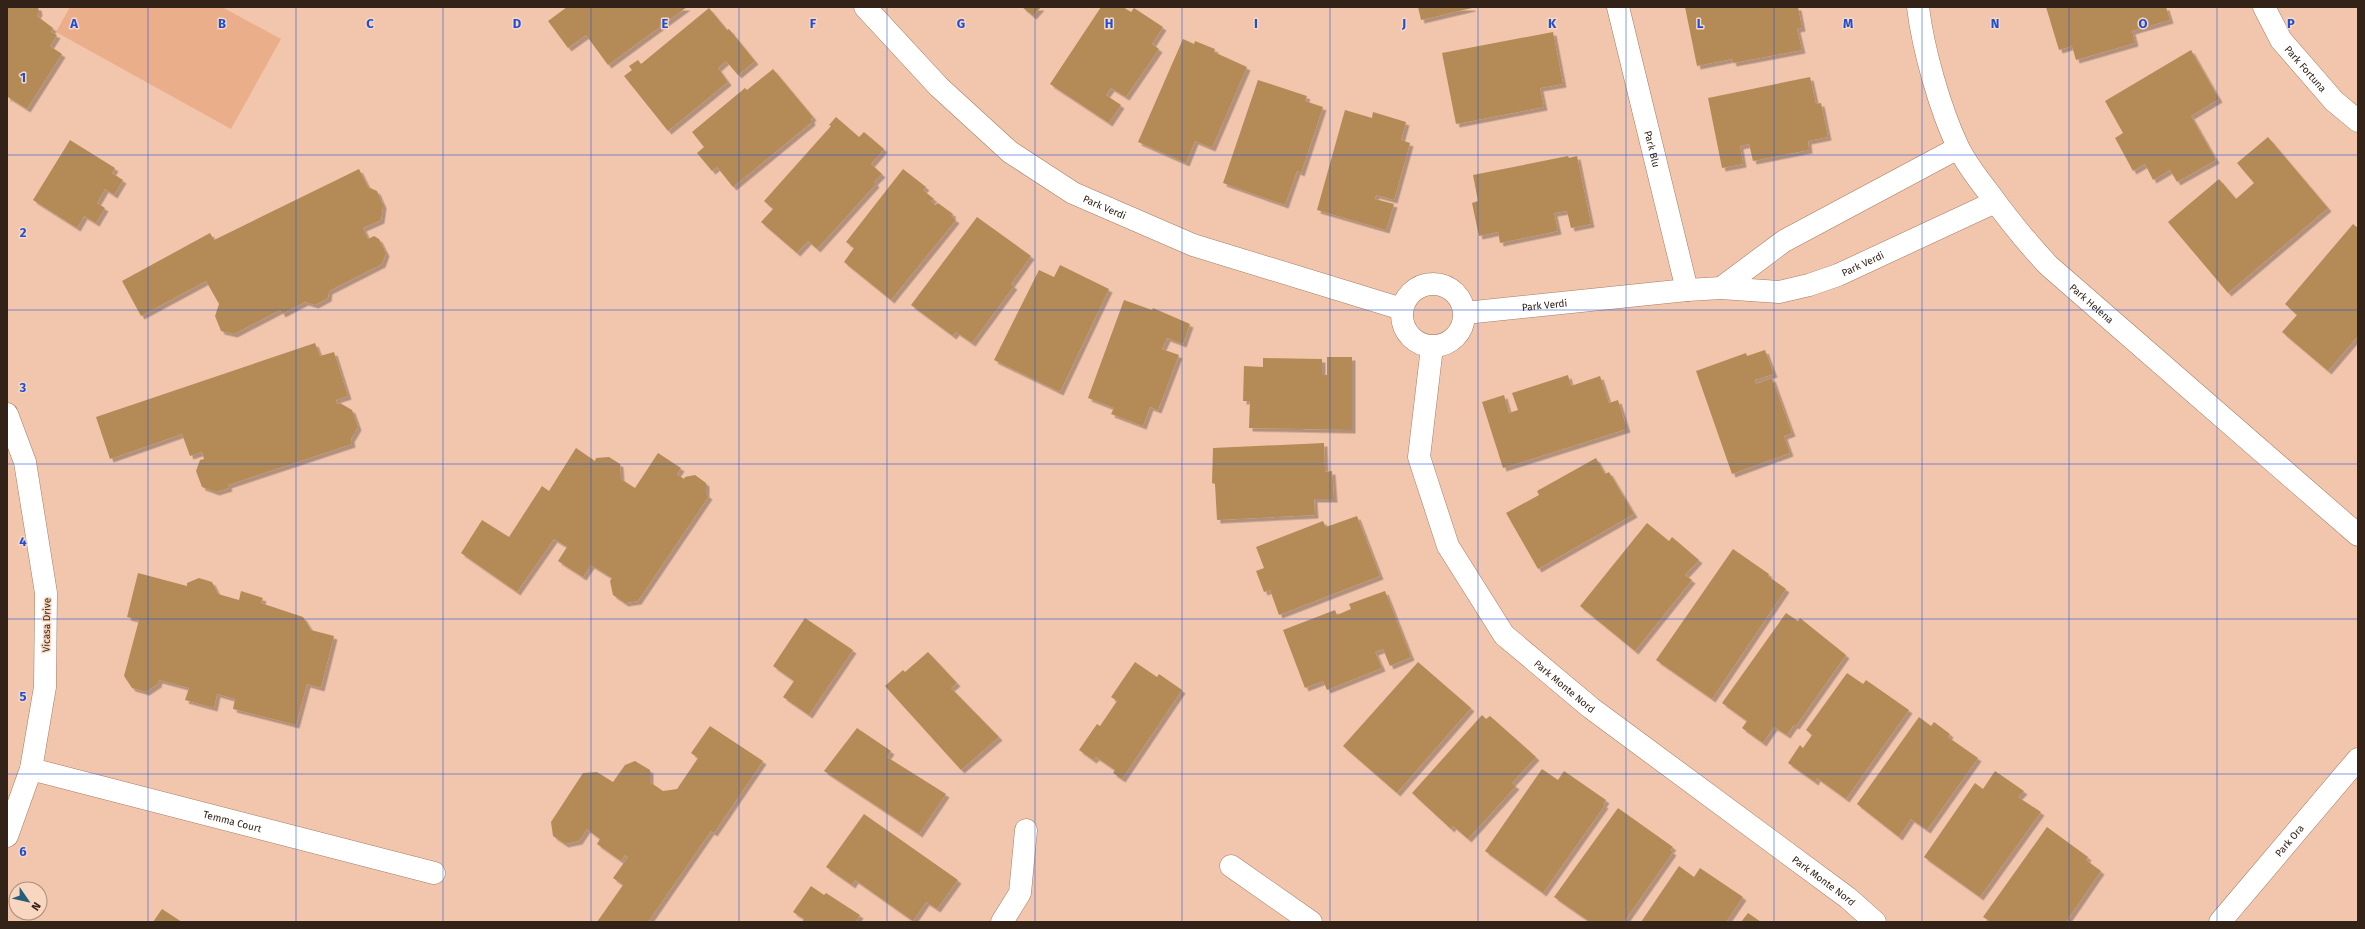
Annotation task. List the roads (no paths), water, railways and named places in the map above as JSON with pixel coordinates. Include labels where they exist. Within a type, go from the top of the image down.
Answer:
[{"type":"street","name":"Park Verdi","points":[[865,7],[939,87],[1010,152],[1073,193],[1193,245],[1402,309]]},
{"type":"street","name":"Park Blu","points":[[1618,7],[1686,290]]},
{"type":"street","name":"Park Helena","points":[[1918,7],[1921,35],[1945,115],[1958,148],[1995,202],[2026,242],[2049,266],[2358,535]]},
{"type":"street","name":"Park Fortuna","points":[[2264,7],[2281,40],[2334,101],[2358,121]]},
{"type":"street","points":[[1720,288],[1784,241],[1958,148]]},
{"type":"street","name":"Park Verdi","points":[[1464,313],[1686,290],[1720,288],[1779,292],[1809,285],[1838,275],[1995,202]]},
{"type":"street","points":[[1431,283],[1450,288],[1457,295],[1464,313],[1464,323],[1452,340],[1442,345],[1432,347],[1412,339],[1402,320],[1402,309],[1406,299],[1413,291],[1421,286],[1431,283]]},
{"type":"street","name":"Park Monte Nord","points":[[1432,347],[1419,457],[1448,546],[1504,635],[1591,708],[1848,898],[1875,922]]},
{"type":"street","name":"Vicasa Drive","points":[[7,414],[25,462],[46,593],[45,687],[31,769],[7,836]]},
{"type":"street","name":"Park Ora","points":[[2220,922],[2358,759]]},
{"type":"street","name":"Temma Court","points":[[31,769],[434,873]]},
{"type":"street","points":[[1002,922],[1020,893],[1026,830]]},
{"type":"street","points":[[1231,866],[1312,922]]}]
